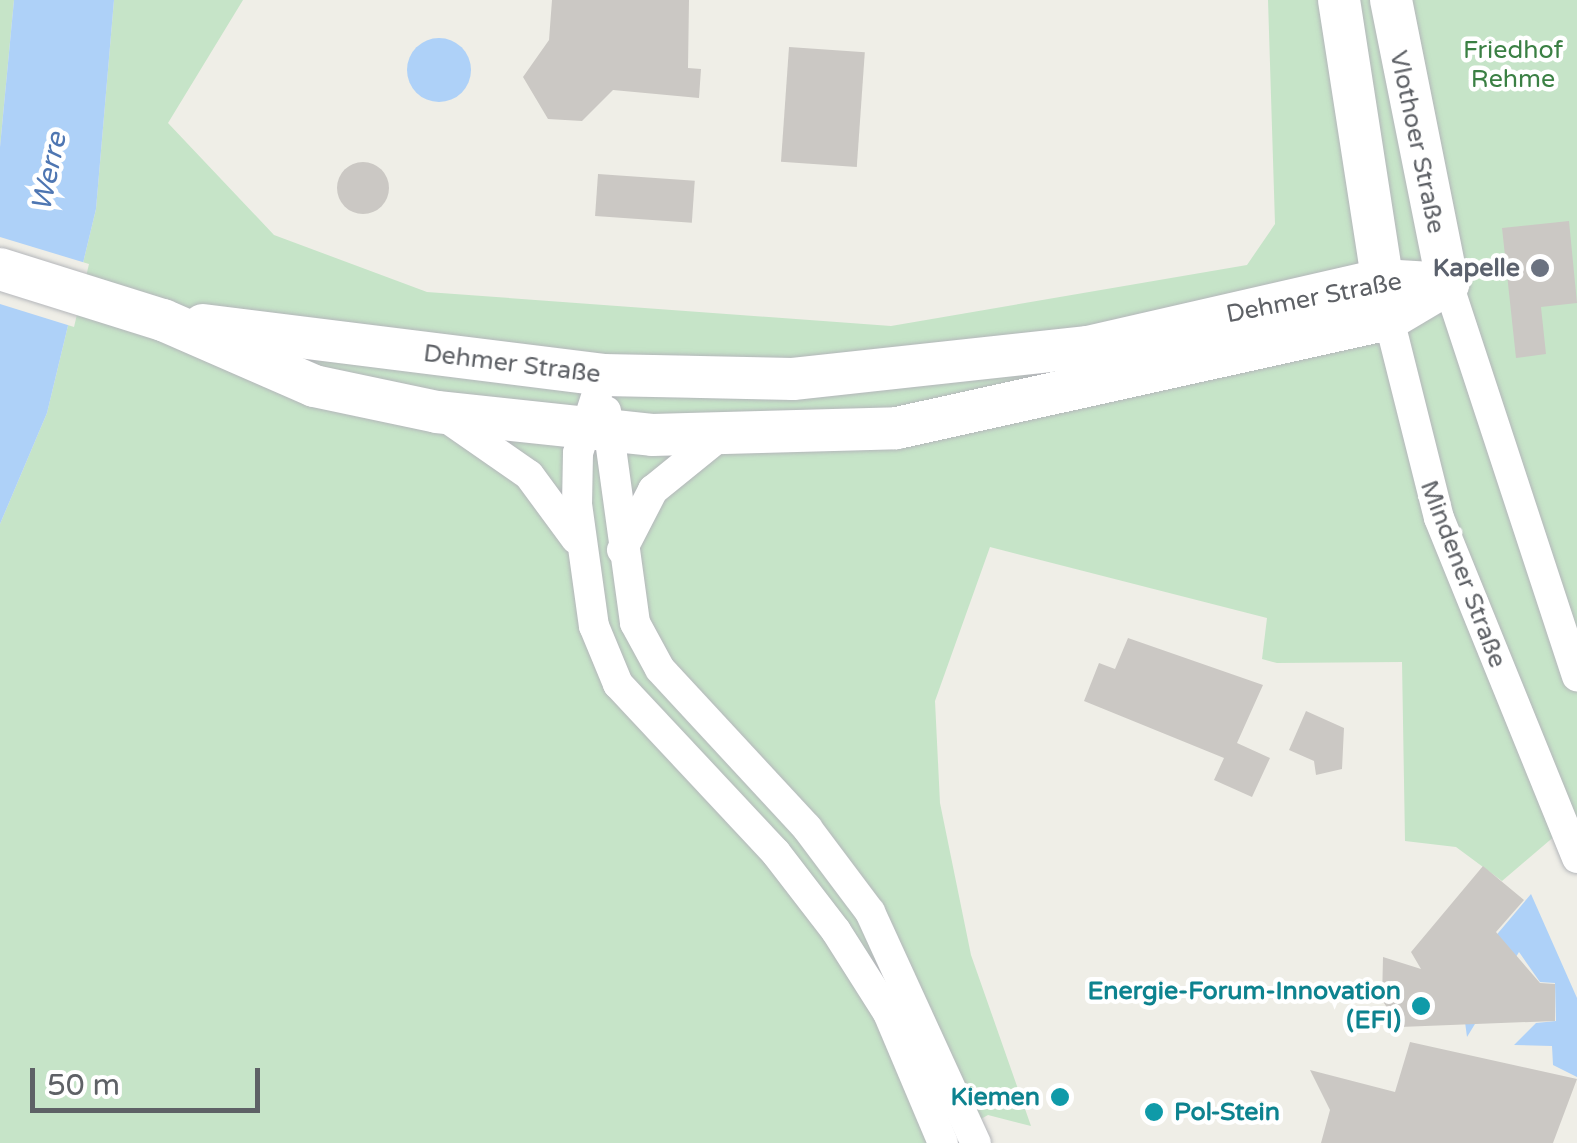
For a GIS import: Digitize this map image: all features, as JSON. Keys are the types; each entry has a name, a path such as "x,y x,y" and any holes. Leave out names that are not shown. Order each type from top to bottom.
{"main road":[{"path":"1339,0 1385,299"},
{"name":"Vlothoer Straße","path":"1391,0 1448,284"},
{"name":"Dehmer Straße","path":"0,269 163,320 275,374 437,412 596,431 720,436 897,428 1448,284"},
{"name":"Dehmer Straße","path":"163,320 602,375 793,379 995,362 1385,299"}],"street":[{"path":"1448,284 1577,676"},
{"name":"Mindener Straße","path":"1385,299 1439,518 1577,858"},
{"path":"602,375 580,546 594,626 618,684 776,852 836,931 888,1013 943,1143"},
{"path":"437,412 529,475 580,546"},
{"path":"596,431 636,623 660,670 806,828 870,912 976,1143"},
{"path":"621,553 653,490 720,436"}],"green space":[{"path":"0,0 14,0 0,147"},
{"name":"Friedhof Rehme","path":"114,0 243,0 168,123 274,235 427,292 891,326 1247,265 1275,224 1268,0 1577,0 1577,817 1502,881 1456,847 1405,841 1402,662 1277,663 1262,659 1267,618 990,547 935,701 940,803 971,955 1031,1126 988,1115 938,1143 0,1143 0,524 47,413 96,209"}],"water":[{"name":"Werre","path":"14,0 114,0 96,209 47,413 0,524 0,147"},
{"path":"439,38 461,48 471,70 461,92 439,102 417,92 407,70 417,48"},
{"path":"1531,894 1577,998 1577,1077 1553,1065 1552,1046 1514,1045 1536,1023 1556,1021 1555,983 1540,982 1519,952 1467,1037 1455,947 1477,958"}],"pier":[{"path":"0,237 89,264 74,327 0,304"}],"building":[{"path":"552,0 689,0 688,68 701,69 699,98 613,90 582,121 548,119 523,77 549,40"},
{"path":"789,47 865,52 857,167 781,162"},
{"path":"363,162 381,170 389,188 381,206 363,214 345,206 337,188 345,170"},
{"path":"598,174 695,181 692,223 595,216"},
{"name":"Kapelle","path":"1569,221 1577,303 1541,307 1546,354 1516,358 1502,228"},
{"path":"1128,638 1263,685 1237,743 1270,758 1252,797 1214,780 1224,758 1084,701 1099,663 1115,669"},
{"path":"1306,711 1344,728 1342,769 1316,775 1314,761 1289,750"},
{"path":"1483,866 1524,900 1496,932 1540,983 1555,984 1555,1021 1400,1027 1382,1000 1383,957 1421,969 1411,952"},
{"path":"1410,1042 1577,1079 1553,1143 1321,1143 1330,1110 1310,1070 1395,1092"}],"place":[{"name":"Kapelle","path":"1540,268"},
{"name":"Energie-Forum-Innovation (EFI)","path":"1421,1006"},
{"name":"Kiemen","path":"1060,1097"},
{"name":"Pol-Stein","path":"1154,1112"}]}
